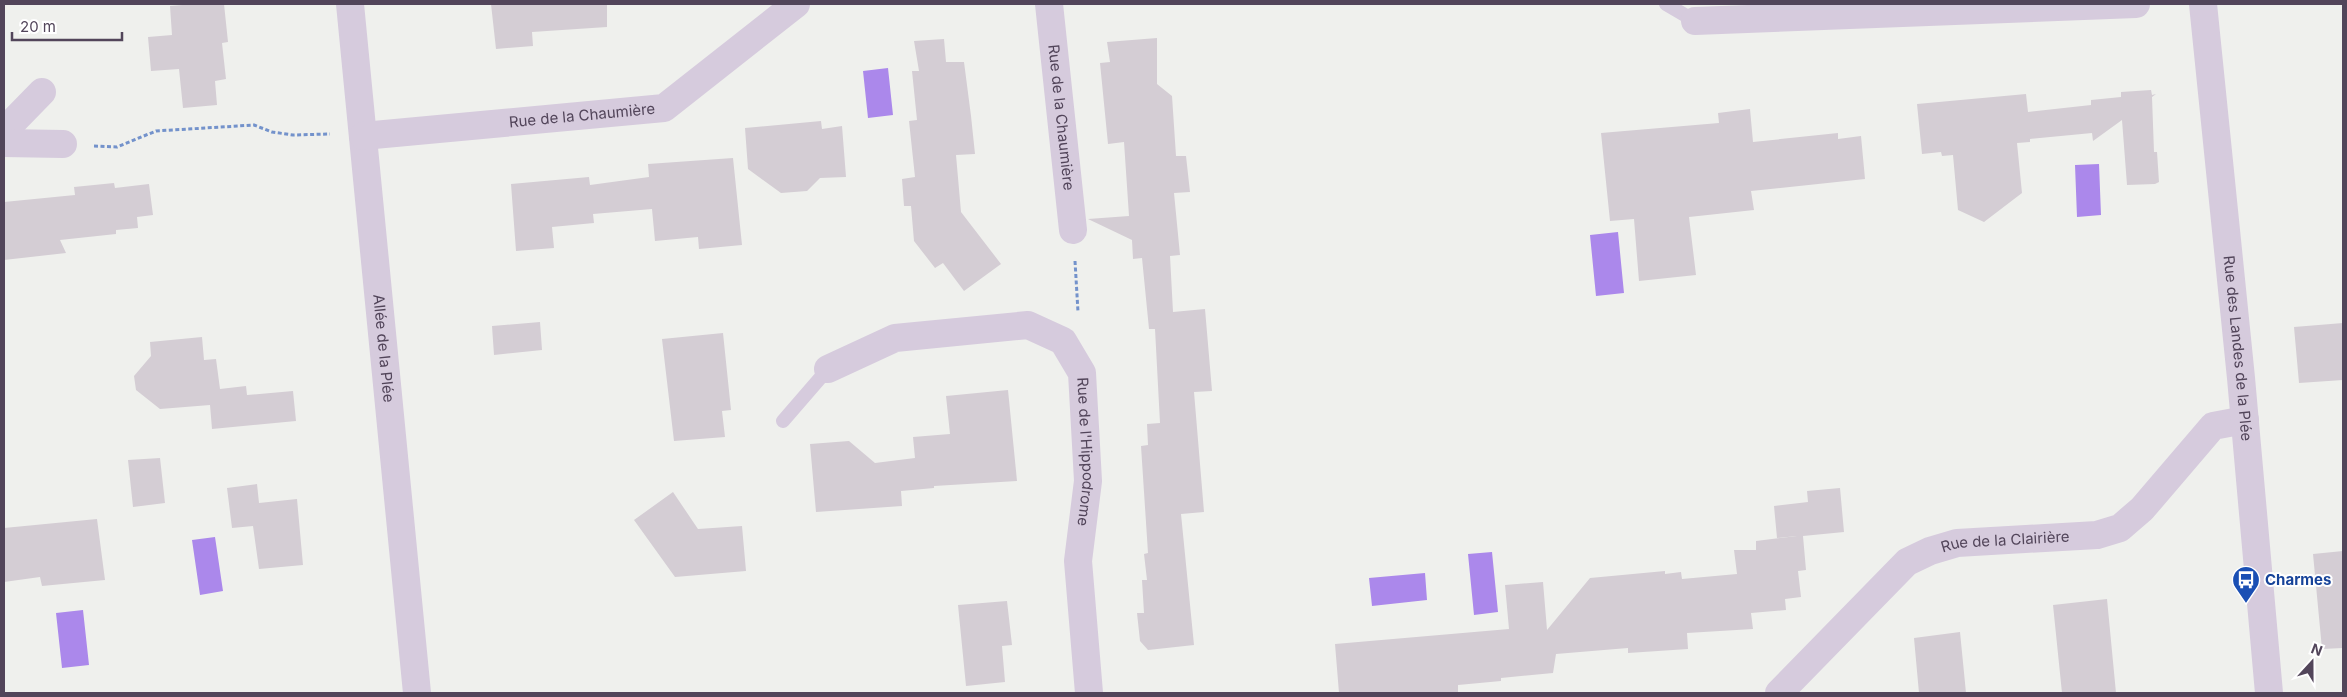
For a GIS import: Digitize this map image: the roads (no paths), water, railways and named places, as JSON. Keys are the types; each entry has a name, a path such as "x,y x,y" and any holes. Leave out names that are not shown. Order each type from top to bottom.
{"street":[{"name":"Allée de la Plée","path":"350,4 417,693"},
{"name":"Rue de la Chaumière","path":"363,136 664,108 796,4"},
{"name":"Rue de la Chaumière","path":"1049,4 1073,230"},
{"path":"1695,21 2136,4"},
{"name":"Rue des Landes de la Plée","path":"2202,4 2245,420 2269,693"},
{"path":"4,131 42,92"},
{"path":"4,143 63,144"},
{"name":"Rue de l'Hippodrome","path":"828,369 895,338 1028,325 1063,341 1082,373 1088,481 1078,561 1089,693"},
{"name":"Rue de la Clairière","path":"1779,693 1907,562 1930,551 1957,543 2097,535 2120,528 2142,509 2213,426 2245,420"}],"lane":[{"path":"1666,4 1695,21"},
{"path":"783,422 828,369"}],"place":[{"name":"Charmes","path":"2246,604"}]}
